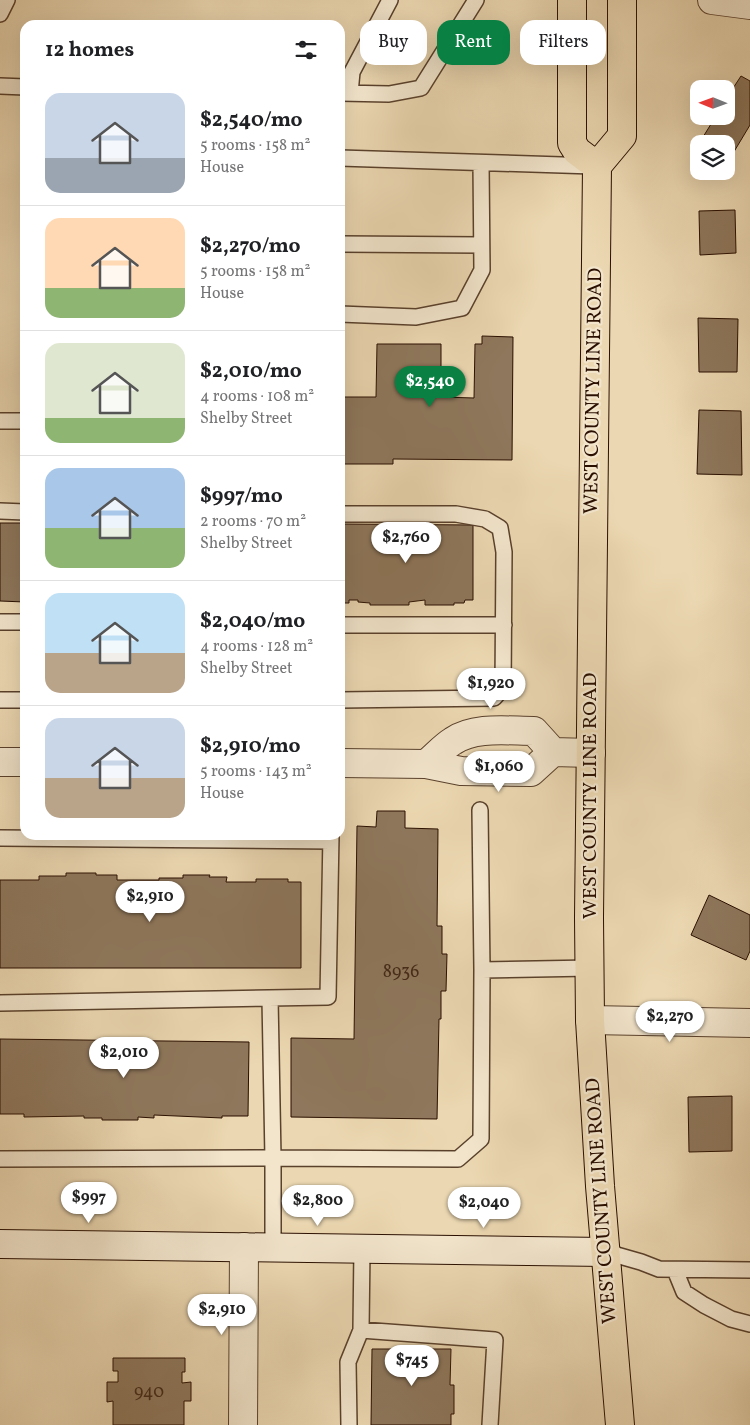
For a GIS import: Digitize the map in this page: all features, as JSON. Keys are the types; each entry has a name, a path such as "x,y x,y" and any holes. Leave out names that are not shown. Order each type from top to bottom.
{"main road":[{"path":"577,0 572,143 577,151 597,166 622,136 622,0"},
{"name":"WEST COUNTY LINE ROAD","path":"597,166 589,908 590,1020 600,1186 620,1425"}],"street":[{"path":"712,0 750,5"},
{"path":"426,764 453,741 468,734 484,732 534,731 553,752"},
{"path":"345,763 426,764 461,771 531,772 553,752 591,753"},
{"path":"0,762 20,762"},
{"path":"590,1020 750,1023"},
{"path":"0,1244 606,1252"},
{"path":"243,1425 244,1247"}],"lane":[{"path":"0,14 7,0"},
{"path":"390,0 352,72 345,93 389,94 422,88 476,0"},
{"path":"0,86 20,86"},
{"path":"345,158 597,166"},
{"path":"345,314 416,317 462,308 482,270 480,163"},
{"path":"345,244 481,245"},
{"path":"0,421 20,421"},
{"path":"0,511 20,512"},
{"path":"345,514 456,514 485,519 500,528 504,552 503,688 494,698 345,700"},
{"path":"0,622 20,622"},
{"path":"345,625 504,625"},
{"path":"0,700 20,700"},
{"path":"0,1159 458,1159 480,1139 482,970 480,810"},
{"path":"0,838 20,838"},
{"path":"0,1003 328,997 331,840"},
{"path":"482,970 591,968"},
{"path":"270,998 273,1248"},
{"path":"349,1425 348,1362 361,1330 362,1249"},
{"path":"606,1252 658,1269 750,1270"},
{"path":"675,1270 684,1292 704,1306 731,1319 750,1324"},
{"path":"361,1330 494,1340 490,1425"}],"building":[{"path":"741,76 750,81 750,125 735,150 735,135 704,135 710,125 735,125 735,85"},
{"path":"735,210 736,253 700,255 699,211"},
{"path":"698,318 738,319 737,372 699,372"},
{"path":"482,336 513,337 512,460 393,459 393,464 345,464 345,397 376,397 377,344 441,344 441,397 474,398 475,344 482,344"},
{"path":"699,410 741,411 742,475 697,474"},
{"path":"0,523 20,523 20,602 0,601"},
{"path":"345,524 473,525 473,600 465,600 464,603 454,603 454,605 425,605 425,600 409,602 409,605 370,605 370,603 358,602 358,600 349,600 349,603 345,603"},
{"path":"377,811 405,811 405,828 438,829 437,926 442,926 442,954 447,954 446,991 441,991 441,1019 439,1019 437,1119 291,1117 291,1038 354,1039 357,826 376,827"},
{"path":"66,873 117,875 117,880 159,880 159,878 183,878 183,875 210,875 209,877 227,877 226,882 256,882 256,879 288,879 288,882 301,882 301,968 0,968 0,880 39,880 39,876 66,876"},
{"path":"709,895 750,915 750,951 746,960 691,935"},
{"path":"0,1039 249,1042 248,1116 222,1116 222,1118 154,1115 154,1118 138,1117 138,1120 102,1120 102,1118 84,1118 84,1116 24,1117 24,1114 0,1114"},
{"path":"732,1096 732,1151 689,1152 688,1097"},
{"path":"372,1349 451,1349 450,1385 454,1385 454,1414 451,1414 451,1425 371,1425"},
{"path":"113,1358 185,1358 185,1372 182,1372 182,1383 191,1382 191,1401 184,1401 184,1425 113,1425 113,1401 107,1402 107,1382 118,1382 118,1371 113,1371"}]}
